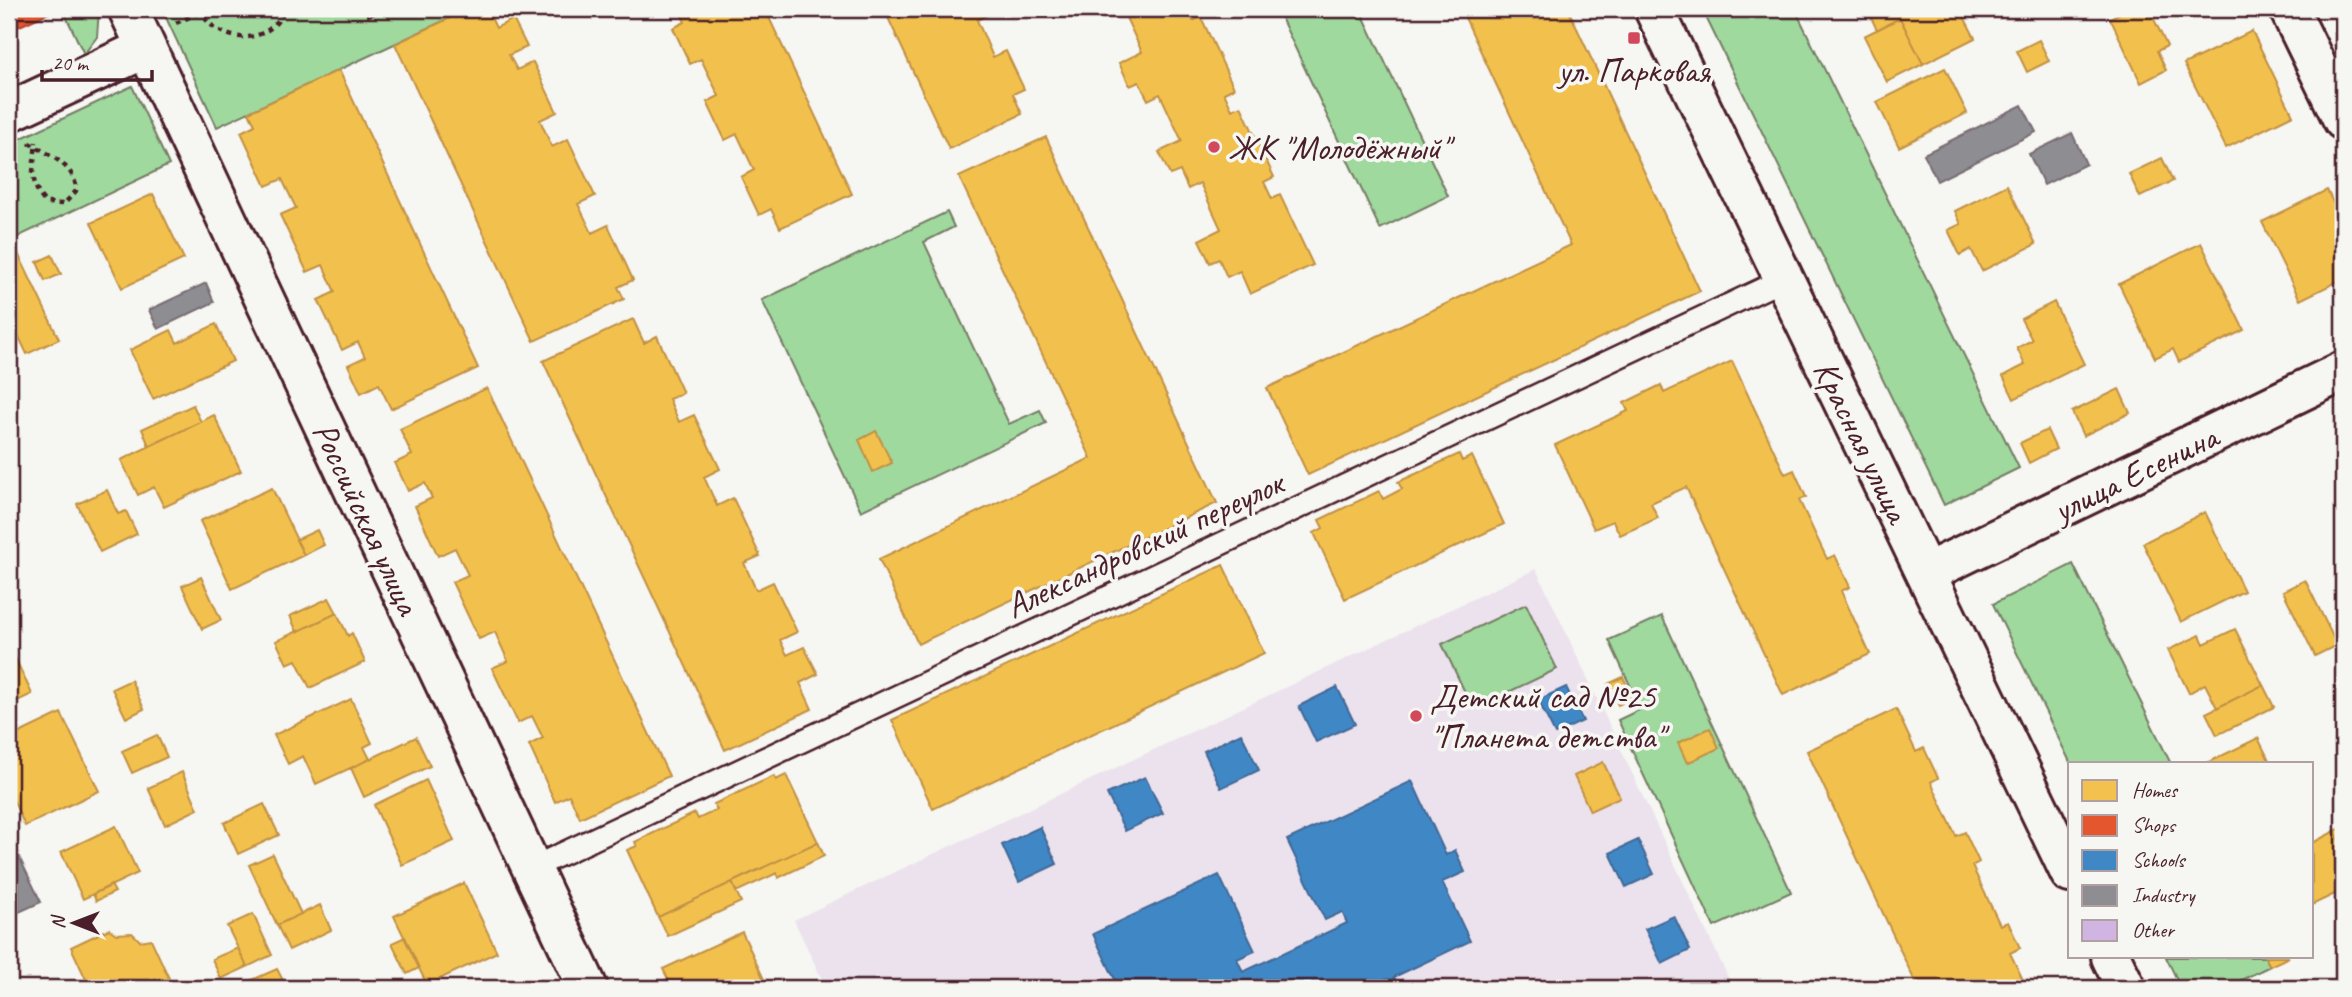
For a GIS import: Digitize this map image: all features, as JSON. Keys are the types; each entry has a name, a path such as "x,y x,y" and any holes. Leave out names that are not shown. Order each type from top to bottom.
{"street":[{"name":"Российская улица","path":"128,9 588,988"},
{"name":"Красная улица","path":"1654,9 2068,869"},
{"path":"2289,9 2343,120"},
{"path":"16,126 146,48"},
{"name":"улица Есенина","path":"1926,573 2343,371"},
{"path":"2111,958 2126,988"}],"lane":[{"name":"Александровский переулок","path":"532,869 1784,279"}],"path":[{"path":"176,24 200,10 207,9"},
{"path":"200,10 215,29 244,38 266,31 285,9"},
{"path":"16,126 36,147 64,165 75,177 76,191 64,204 46,203 36,190 33,175 36,147"}],"shaded area":[{"name":"Детский сад №25 \"Планета детства\"","path":"1536,569 1733,988 826,988 794,920"}],"green space":[{"path":"71,9 99,9 97,37 84,54 64,12"},
{"path":"162,9 469,9 217,127"},
{"path":"1277,9 1360,9 1448,196 1380,229"},
{"path":"1702,9 1795,9 2019,468 1944,505"},
{"path":"132,86 169,165 9,241 9,144"},
{"path":"947,212 954,227 924,242 1009,424 1040,410 1046,423 861,511 762,300"},
{"path":"2073,564 2170,762 2070,762 1993,604"},
{"path":"1526,604 1557,669 1473,709 1442,644"},
{"path":"1662,616 1791,892 1714,927 1618,720 1641,709 1609,640"},
{"path":"2166,958 2266,958 2270,966 2225,988 2181,988"}],"building: Homes":[{"path":"469,9 487,9 496,28 513,19 527,47 509,55 517,70 533,62 557,112 540,120 552,147 568,139 595,196 578,204 592,233 608,225 633,280 618,287 624,299 534,341 395,44"},
{"path":"679,9 765,9 852,194 780,228 771,209 759,215 741,177 754,170 737,134 725,140 707,102 719,96 701,59 690,64 673,28 685,22"},
{"path":"884,9 986,9 989,14 977,20 993,57 1006,51 1024,89 1013,94 1022,114 949,149"},
{"name":"ЖК \"Молодёжный\"","path":"1122,9 1187,9 1193,21 1201,17 1234,88 1224,93 1232,110 1241,106 1274,177 1264,182 1272,199 1280,195 1313,265 1250,294 1240,271 1227,277 1219,259 1210,263 1199,240 1221,229 1200,183 1188,189 1180,171 1170,175 1159,152 1182,141 1160,94 1148,100 1139,82 1130,86 1119,63 1142,52"},
{"path":"1461,9 1568,9 1700,291 1308,475 1267,388 1571,245"},
{"path":"1867,9 1960,9 1975,38 1923,64 1900,18 1877,30"},
{"path":"2128,9 2149,9 2167,46 2157,51 2166,70 2141,83 2110,18"},
{"path":"1900,18 1923,64 1887,82 1864,36"},
{"path":"2252,31 2293,115 2226,148 2184,64"},
{"path":"2039,40 2049,61 2027,72 2017,51"},
{"path":"1945,68 1967,113 1899,147 1877,102"},
{"path":"339,70 478,368 391,409 379,384 361,393 348,365 365,357 358,342 342,350 318,300 335,292 323,265 307,272 280,215 296,208 282,179 266,186 241,132 255,125 249,112"},
{"path":"1046,137 1217,503 918,644 879,559 1091,458 959,177"},
{"path":"2162,158 2173,181 2140,197 2129,174"},
{"path":"2007,185 2036,244 1982,271 1971,249 1960,255 1948,230 1961,224 1955,211"},
{"path":"2327,190 2343,223 2343,279 2300,300 2262,222"},
{"path":"153,194 184,259 122,288 91,223"},
{"path":"2201,243 2244,330 2179,362 2173,349 2155,358 2119,284"},
{"path":"14,245 59,339 27,354 9,316 9,248"},
{"path":"52,255 61,274 45,281 37,262"},
{"path":"2054,302 2084,364 2014,399 2003,376 2025,365 2017,348 2032,340 2021,319"},
{"path":"633,319 644,343 657,336 683,393 669,399 679,422 694,415 720,469 704,477 717,506 733,498 760,556 744,563 756,590 773,582 797,632 780,640 787,655 804,647 818,674 800,683 812,709 725,750 543,361"},
{"path":"216,324 233,361 153,399 130,350 171,330 177,343"},
{"path":"1732,361 1785,474 1794,470 1806,497 1799,500 1827,559 1835,555 1850,587 1841,591 1870,654 1783,695 1686,487 1651,503 1658,518 1620,535 1613,521 1594,529 1555,445 1628,411 1624,403 1661,385 1664,393"},
{"path":"487,388 669,776 580,818 569,795 555,802 529,745 543,738 532,716 518,723 492,668 508,661 495,632 479,639 452,582 468,575 455,548 438,556 415,506 432,498 425,483 408,491 395,463 412,455 400,429"},
{"path":"2119,389 2130,413 2083,436 2072,412"},
{"path":"193,405 201,422 149,446 142,429"},
{"path":"214,415 241,471 164,507 154,487 138,495 121,460"},
{"path":"2047,430 2056,449 2029,463 2020,443"},
{"path":"876,431 892,463 873,472 859,440"},
{"path":"1459,454 1462,461 1472,456 1504,524 1345,599 1314,533 1323,528 1319,520 1379,491 1383,499 1402,489 1398,482"},
{"path":"272,488 304,555 232,589 200,521"},
{"path":"107,490 118,514 126,511 137,534 100,552 77,504"},
{"path":"2205,512 2244,591 2181,622 2143,543"},
{"path":"317,530 324,545 304,555 296,540"},
{"path":"2343,563 2343,585 2335,567"},
{"path":"1223,565 1264,653 933,809 892,720"},
{"path":"201,577 221,620 202,629 182,586"},
{"path":"2305,580 2337,645 2315,656 2283,591"},
{"path":"329,598 337,613 297,632 290,616"},
{"path":"337,613 348,636 352,633 365,662 310,688 296,660 287,664 276,641"},
{"path":"2235,629 2263,685 2217,708 2205,684 2189,693 2168,650 2200,635 2204,644"},
{"path":"9,645 32,694 9,705"},
{"path":"1623,677 1633,698 1618,705 1608,684"},
{"path":"131,680 144,709 126,718 112,689"},
{"path":"2263,685 2274,707 2217,735 2206,713"},
{"path":"351,699 372,743 364,747 370,759 316,784 303,756 288,764 274,735"},
{"path":"1896,709 1916,752 1924,748 1938,778 1931,782 1956,836 1965,832 1979,862 1972,866 2000,925 2008,922 2020,948 2010,953 2027,988 1918,988 1807,751"},
{"path":"61,713 99,791 25,826 9,791 9,738"},
{"path":"1710,728 1719,748 1687,763 1678,743"},
{"path":"157,735 167,757 132,773 122,751"},
{"path":"416,737 430,766 364,797 351,768"},
{"path":"2258,738 2270,762 2209,762"},
{"path":"1603,762 1620,797 1590,811 1574,776"},
{"path":"182,772 198,809 165,825 148,788"},
{"path":"786,775 818,842 658,917 627,850 637,846 635,842 695,813 698,819 717,810 714,804 774,776 776,780"},
{"path":"426,780 454,841 402,865 374,805"},
{"path":"264,804 279,835 238,854 224,823"},
{"path":"116,826 138,873 83,899 61,852"},
{"path":"2343,827 2343,849 2335,831"},
{"path":"2335,831 2343,849 2343,890 2314,904 2314,842"},
{"path":"818,842 824,856 778,878 777,873 736,892 732,882"},
{"path":"273,854 301,914 277,925 249,865"},
{"path":"732,882 741,902 668,936 658,917"},
{"path":"464,883 497,952 427,985 394,916"},
{"path":"111,885 115,892 96,901 93,894"},
{"path":"320,905 331,930 289,950 277,925"},
{"path":"253,914 272,955 247,967 227,926"},
{"path":"109,929 116,934 132,933 140,941 151,939 173,987 90,988 71,947"},
{"path":"742,932 768,988 662,988 659,983 668,979 663,969"},
{"path":"405,937 419,968 407,974 392,943"},
{"path":"238,948 247,967 221,979 212,959"},
{"path":"2266,958 2287,958 2270,966"},
{"path":"277,969 287,988 256,988 252,980"}],"building: Shops":[{"path":"9,9 57,9 9,31"}],"building: Schools":[{"path":"1337,687 1355,724 1316,742 1299,706"},
{"path":"1566,687 1583,721 1555,734 1538,700"},
{"path":"1241,733 1259,770 1221,788 1204,751"},
{"path":"1145,777 1163,813 1125,831 1107,794"},
{"path":"1412,781 1446,855 1455,850 1465,872 1442,882 1470,941 1394,977 1399,988 1119,988 1093,934 1219,875 1255,951 1237,959 1243,972 1347,923 1342,912 1325,920 1287,840"},
{"path":"1040,827 1057,864 1019,882 1002,845"},
{"path":"1638,840 1654,874 1626,887 1610,853"},
{"path":"1674,916 1690,950 1662,964 1645,929"}],"building: Industry":[{"path":"2022,105 2036,132 1937,181 1924,154"},
{"path":"2072,133 2086,164 2044,185 2029,154"},
{"path":"206,283 214,302 158,329 149,310"},
{"path":"19,857 41,902 17,913 9,894 9,862"}],"building: Other":[{"path":"365,9 385,9 368,17"}],"place":[{"name":"ул. Парковая","path":"1634,38"},
{"name":"ЖК \"Молодёжный\"","path":"1214,147"},
{"name":"Детский сад №25 \"Планета детства\"","path":"1416,716"}]}
